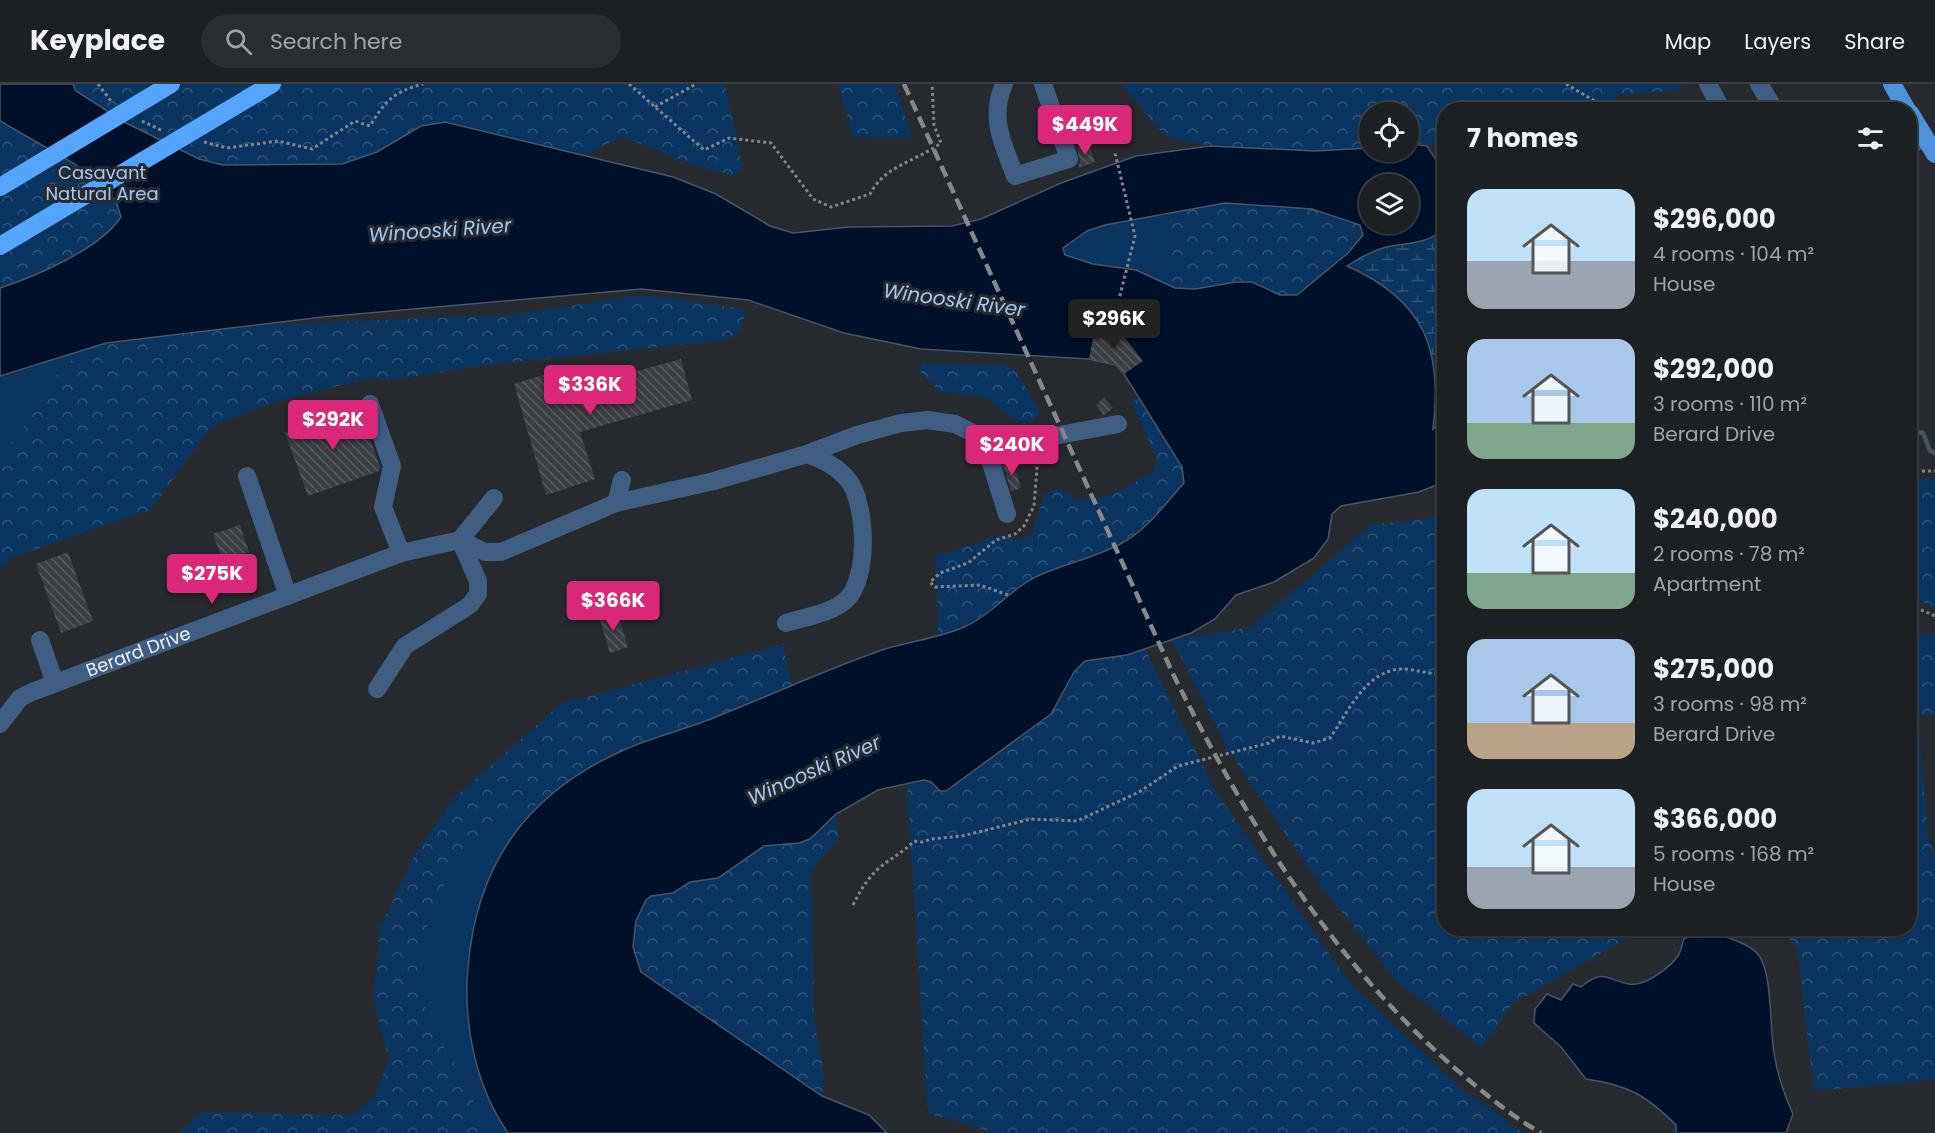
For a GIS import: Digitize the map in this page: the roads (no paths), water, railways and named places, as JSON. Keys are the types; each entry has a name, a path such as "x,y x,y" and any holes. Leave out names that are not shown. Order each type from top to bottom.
{"highway":[{"path":"0,187 171,84"},
{"path":"0,246 272,84"}],"main road":[{"path":"1892,84 1901,102"},
{"path":"1917,132 1935,154"}],"street":[{"path":"1004,84 996,101 997,124 1015,176 1069,159 1043,84"},
{"path":"1708,84 1718,102"},
{"path":"1759,84 1770,102"},
{"path":"370,404 392,466 383,507 401,553"},
{"path":"460,540 485,552 501,552 616,503 714,481 901,423 928,420 955,424 983,438 999,441 1038,439 1118,424"},
{"path":"983,438 1006,514"},
{"path":"786,623 831,610 845,600 854,590 863,554 860,508 850,483 837,468 807,454"},
{"path":"247,476 288,596"},
{"path":"616,503 622,480"},
{"path":"460,540 494,498"},
{"path":"377,689 405,646 470,604 478,594 478,581 460,540"},
{"name":"Berard Drive","path":"0,724 20,698 55,683 401,553 460,540"},
{"path":"40,640 55,683"}],"water":[{"name":"Winooski River","path":"0,84 73,84 76,91 126,123 199,159 223,165 342,164 377,152 421,126 445,122 673,177 716,194 770,226 793,233 849,227 952,226 981,219 1061,183 1136,156 1210,146 1315,151 1359,149 1359,162 1419,162 1419,145 1427,146 1437,161 1437,234 1409,244 1386,247 1347,266 1373,279 1394,295 1411,311 1423,330 1435,375 1433,429 1437,425 1437,485 1419,492 1341,506 1332,514 1328,539 1314,558 1274,582 1236,595 1215,619 1191,633 1127,655 1085,661 1074,672 1051,714 946,791 940,791 931,782 924,780 878,790 836,814 810,839 799,843 764,846 718,878 690,882 673,893 651,896 646,900 636,921 633,947 641,972 822,1096 869,1115 887,1133 508,1133 487,1095 474,1053 467,1010 468,967 473,929 496,863 514,835 535,809 561,786 591,766 626,749 707,721 864,656 945,634 974,622 1030,580 1102,552 1140,531 1184,483 1182,467 1124,374 1116,365 1089,359 921,349 844,333 748,300 641,289 323,317 106,343 0,376 0,288 49,269 98,240 121,217 116,201 75,164 0,121","holes":["1359,174 1419,174 1419,234 1363,234 1348,253 1297,295 1280,295 1252,282 1236,282 1195,289 1175,288 1136,270 1093,264 1065,255 1063,248 1087,231 1105,225 1225,203 1312,209 1359,225"]},
{"path":"1691,936 1720,936 1750,947 1760,957 1769,989 1775,1061 1793,1114 1786,1133 1676,1133 1676,1125 1636,1093 1614,1084 1586,1079 1561,1047 1534,1023 1535,1009 1547,994 1561,1000 1573,984 1581,987 1588,981 1600,977 1629,984 1642,983 1656,976 1674,961 1684,939"}],"waterway":[{"path":"1917,432 1923,433 1930,451 1935,453"}],"railway":[{"path":"904,84 1174,676 1231,784 1296,887 1370,983 1412,1028 1457,1070 1487,1095 1541,1133"}],"park label":[{"name":"Casavant Natural Area","path":"102,184"}]}
